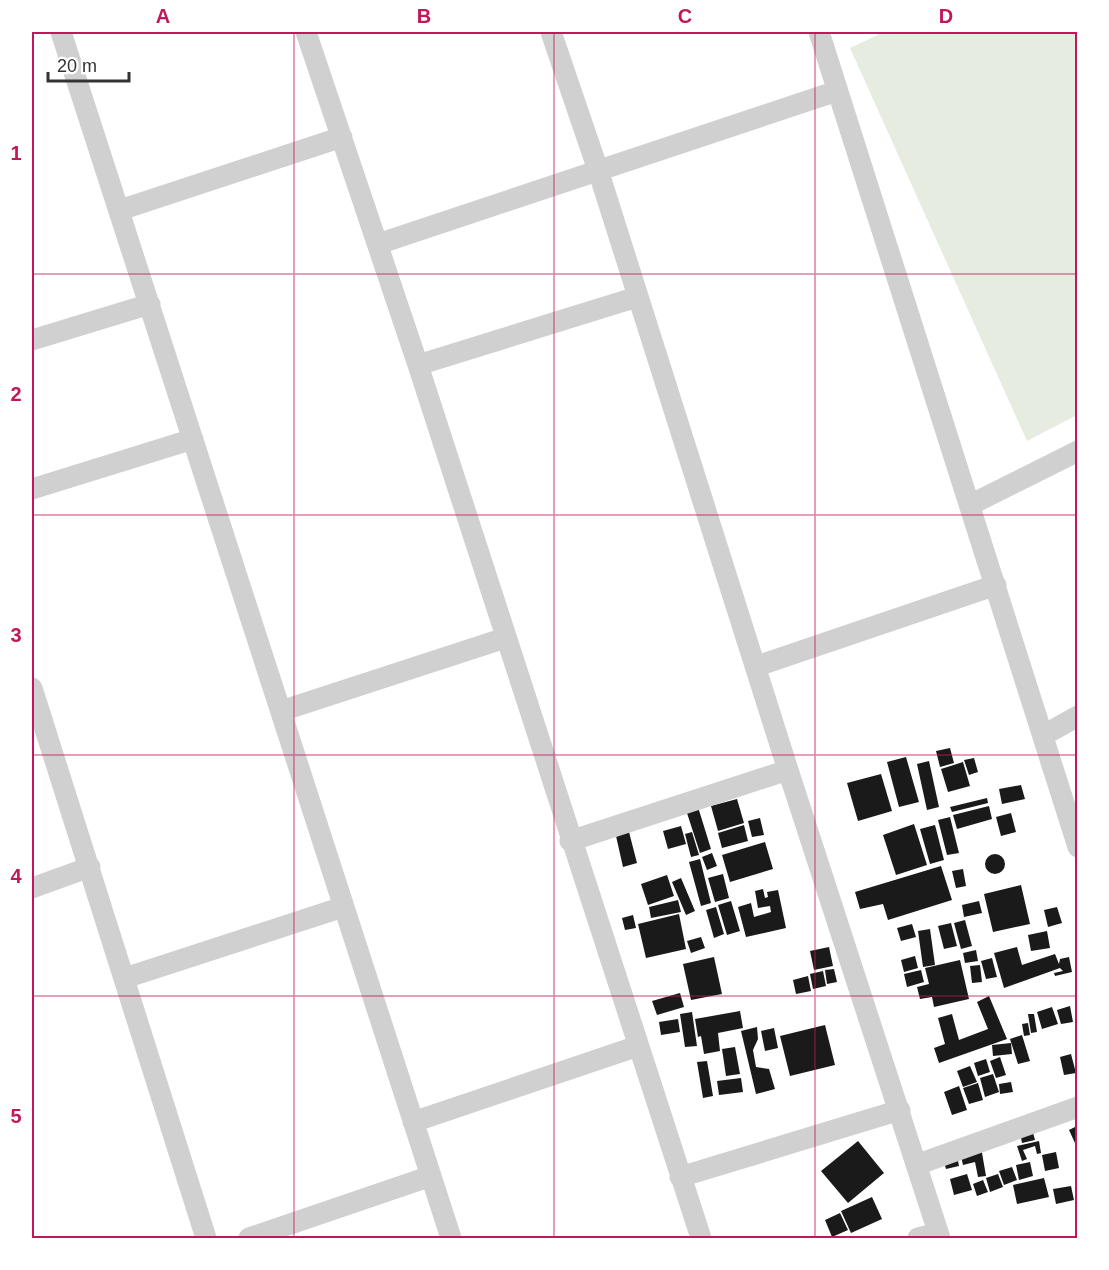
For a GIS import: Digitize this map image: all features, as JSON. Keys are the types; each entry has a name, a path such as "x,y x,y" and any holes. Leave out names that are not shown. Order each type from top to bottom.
{"street":[{"path":"61,32 451,1239"},
{"path":"306,32 418,365 570,841 701,1239"},
{"path":"551,32 598,170 757,666 788,771 900,1110 916,1165 932,1237"},
{"path":"822,33 837,91 1044,735 1077,847"},
{"path":"378,244 837,91"},
{"path":"120,210 342,137"},
{"path":"418,365 637,297"},
{"path":"32,340 150,304"},
{"path":"32,489 193,439"},
{"path":"970,505 1077,451"},
{"path":"757,666 996,585"},
{"path":"281,711 505,638"},
{"path":"32,688 206,1239"},
{"path":"1044,735 1077,716"},
{"path":"570,841 788,771"},
{"path":"32,888 90,867"},
{"path":"125,978 344,907"},
{"path":"413,1122 638,1046"},
{"path":"916,1165 1077,1107"},
{"path":"680,1177 900,1110"},
{"path":"249,1239 431,1176"}],"shaded area":[{"path":"884,32 1077,32 1077,415 1027,441 850,48"}],"building":[{"path":"950,748 954,763 940,767 936,751"},
{"path":"906,757 919,802 899,807 887,762"},
{"path":"974,758 978,772 969,775 964,760"},
{"path":"929,761 939,807 927,810 917,764"},
{"path":"963,762 970,786 948,792 941,769"},
{"path":"881,774 892,811 858,821 847,783"},
{"path":"1021,785 1025,799 1002,804 999,789"},
{"path":"987,798 988,803 952,812 950,807"},
{"path":"737,799 744,823 718,831 711,806"},
{"path":"989,806 992,819 957,829 953,815"},
{"path":"698,807 711,849 700,853 686,810"},
{"path":"1011,813 1016,832 1001,836 996,817"},
{"path":"950,817 959,853 947,855 938,820"},
{"path":"760,818 764,835 752,837 748,821"},
{"path":"914,824 927,865 896,875 883,835"},
{"path":"744,825 748,841 722,848 718,833"},
{"path":"935,825 944,860 930,864 920,829"},
{"path":"681,826 686,844 668,849 663,831"},
{"path":"629,832 637,863 623,867 616,836"},
{"path":"692,832 699,855 691,857 685,834"},
{"path":"765,842 773,869 730,882 722,855"},
{"path":"712,853 717,866 707,870 702,857"},
{"path":"995,854 1002,857 1005,864 1002,871 995,874 988,871 985,864 988,857"},
{"path":"700,859 711,903 701,906 689,862"},
{"path":"941,866 952,900 888,920 883,904 860,909 855,892"},
{"path":"963,869 966,886 956,888 952,871"},
{"path":"723,874 729,898 715,902 708,878"},
{"path":"667,875 674,896 648,905 641,884"},
{"path":"681,878 695,911 686,915 672,882"},
{"path":"1021,885 1030,924 993,932 984,894"},
{"path":"763,889 765,898 768,897 767,892 778,890 786,928 746,937 738,907 751,903 754,917 771,912 770,906 758,908 755,891"},
{"path":"678,900 681,912 651,918 649,907"},
{"path":"731,901 740,931 727,935 718,905"},
{"path":"979,901 982,913 964,917 962,905"},
{"path":"716,907 724,934 714,938 706,910"},
{"path":"1057,907 1062,923 1048,927 1044,910"},
{"path":"679,914 686,949 646,958 638,924"},
{"path":"633,915 636,928 625,930 622,918"},
{"path":"965,920 972,946 961,949 954,923"},
{"path":"951,923 957,946 944,949 938,926"},
{"path":"912,924 916,937 901,941 897,928"},
{"path":"930,929 935,965 923,967 918,931"},
{"path":"1047,931 1050,948 1031,951 1028,935"},
{"path":"701,937 705,948 691,953 687,941"},
{"path":"829,947 833,966 814,970 810,951"},
{"path":"1017,947 1022,965 1055,954 1059,964 1060,959 1069,957 1072,972 1055,976 1054,973 1063,971 1060,968 1004,988 994,953"},
{"path":"976,950 978,961 965,963 963,953"},
{"path":"915,956 918,968 904,972 901,960"},
{"path":"714,957 722,994 691,1000 683,964"},
{"path":"992,958 997,977 986,979 981,961"},
{"path":"960,960 969,999 934,1007 932,997 920,999 917,987 929,984 925,968"},
{"path":"980,965 982,982 972,983 970,966"},
{"path":"834,969 837,982 827,984 825,970"},
{"path":"921,970 924,982 907,987 904,974"},
{"path":"823,971 826,986 813,989 810,974"},
{"path":"808,976 811,991 796,994 793,980"},
{"path":"680,993 684,1007 657,1015 652,1001"},
{"path":"989,996 1007,1039 939,1063 934,1048 945,1044 938,1018 952,1014 959,1040 988,1029 977,1002"},
{"path":"1070,1006 1073,1022 1061,1024 1057,1010"},
{"path":"1052,1007 1058,1024 1042,1029 1037,1012"},
{"path":"740,1011 743,1028 718,1033 720,1051 704,1054 695,1019"},
{"path":"692,1012 697,1046 685,1047 680,1014"},
{"path":"1028,1014 1034,1014 1037,1032 1031,1033"},
{"path":"678,1019 680,1032 661,1035 659,1022"},
{"path":"1028,1023 1030,1035 1024,1036 1022,1024"},
{"path":"825,1025 835,1065 790,1076 780,1036"},
{"path":"757,1027 758,1039 753,1050 756,1067 769,1069 775,1089 756,1094 741,1031"},
{"path":"774,1028 778,1048 765,1051 761,1031"},
{"path":"1022,1035 1030,1061 1018,1064 1010,1039"},
{"path":"1011,1043 1012,1054 993,1056 992,1045"},
{"path":"735,1047 740,1074 726,1076 722,1049"},
{"path":"1071,1054 1076,1073 1064,1075 1060,1057"},
{"path":"1000,1057 1006,1075 996,1078 990,1061"},
{"path":"986,1059 990,1072 978,1076 974,1063"},
{"path":"707,1061 713,1096 703,1098 697,1062"},
{"path":"970,1066 977,1082 963,1087 957,1071"},
{"path":"993,1074 999,1092 985,1097 980,1078"},
{"path":"741,1078 743,1092 719,1095 717,1081"},
{"path":"1011,1082 1013,1092 1000,1094 999,1084"},
{"path":"978,1083 983,1100 969,1104 963,1088"},
{"path":"959,1086 967,1110 952,1115 944,1092"},
{"path":"1077,1126 1077,1142 1075,1143 1069,1130"},
{"path":"1032,1129 1035,1140 1022,1143 1020,1132"},
{"path":"858,1141 884,1173 848,1203 821,1171"},
{"path":"1039,1141 1041,1153 1037,1154 1035,1146 1023,1150 1027,1159 1022,1161 1017,1146"},
{"path":"981,1147 986,1176 978,1177 975,1162 963,1165 960,1152"},
{"path":"1056,1152 1059,1168 1045,1171 1042,1155"},
{"path":"957,1155 959,1166 946,1169 943,1159"},
{"path":"1030,1162 1033,1176 1019,1180 1016,1165"},
{"path":"1012,1167 1017,1180 1004,1185 999,1171"},
{"path":"967,1174 972,1190 954,1195 950,1179"},
{"path":"998,1174 1003,1187 990,1192 986,1178"},
{"path":"1044,1178 1049,1197 1017,1204 1013,1185"},
{"path":"983,1180 988,1192 977,1196 973,1184"},
{"path":"1071,1186 1074,1200 1056,1204 1053,1189"},
{"path":"872,1197 882,1219 851,1233 841,1211"},
{"path":"840,1213 848,1230 832,1237 825,1220"}]}
